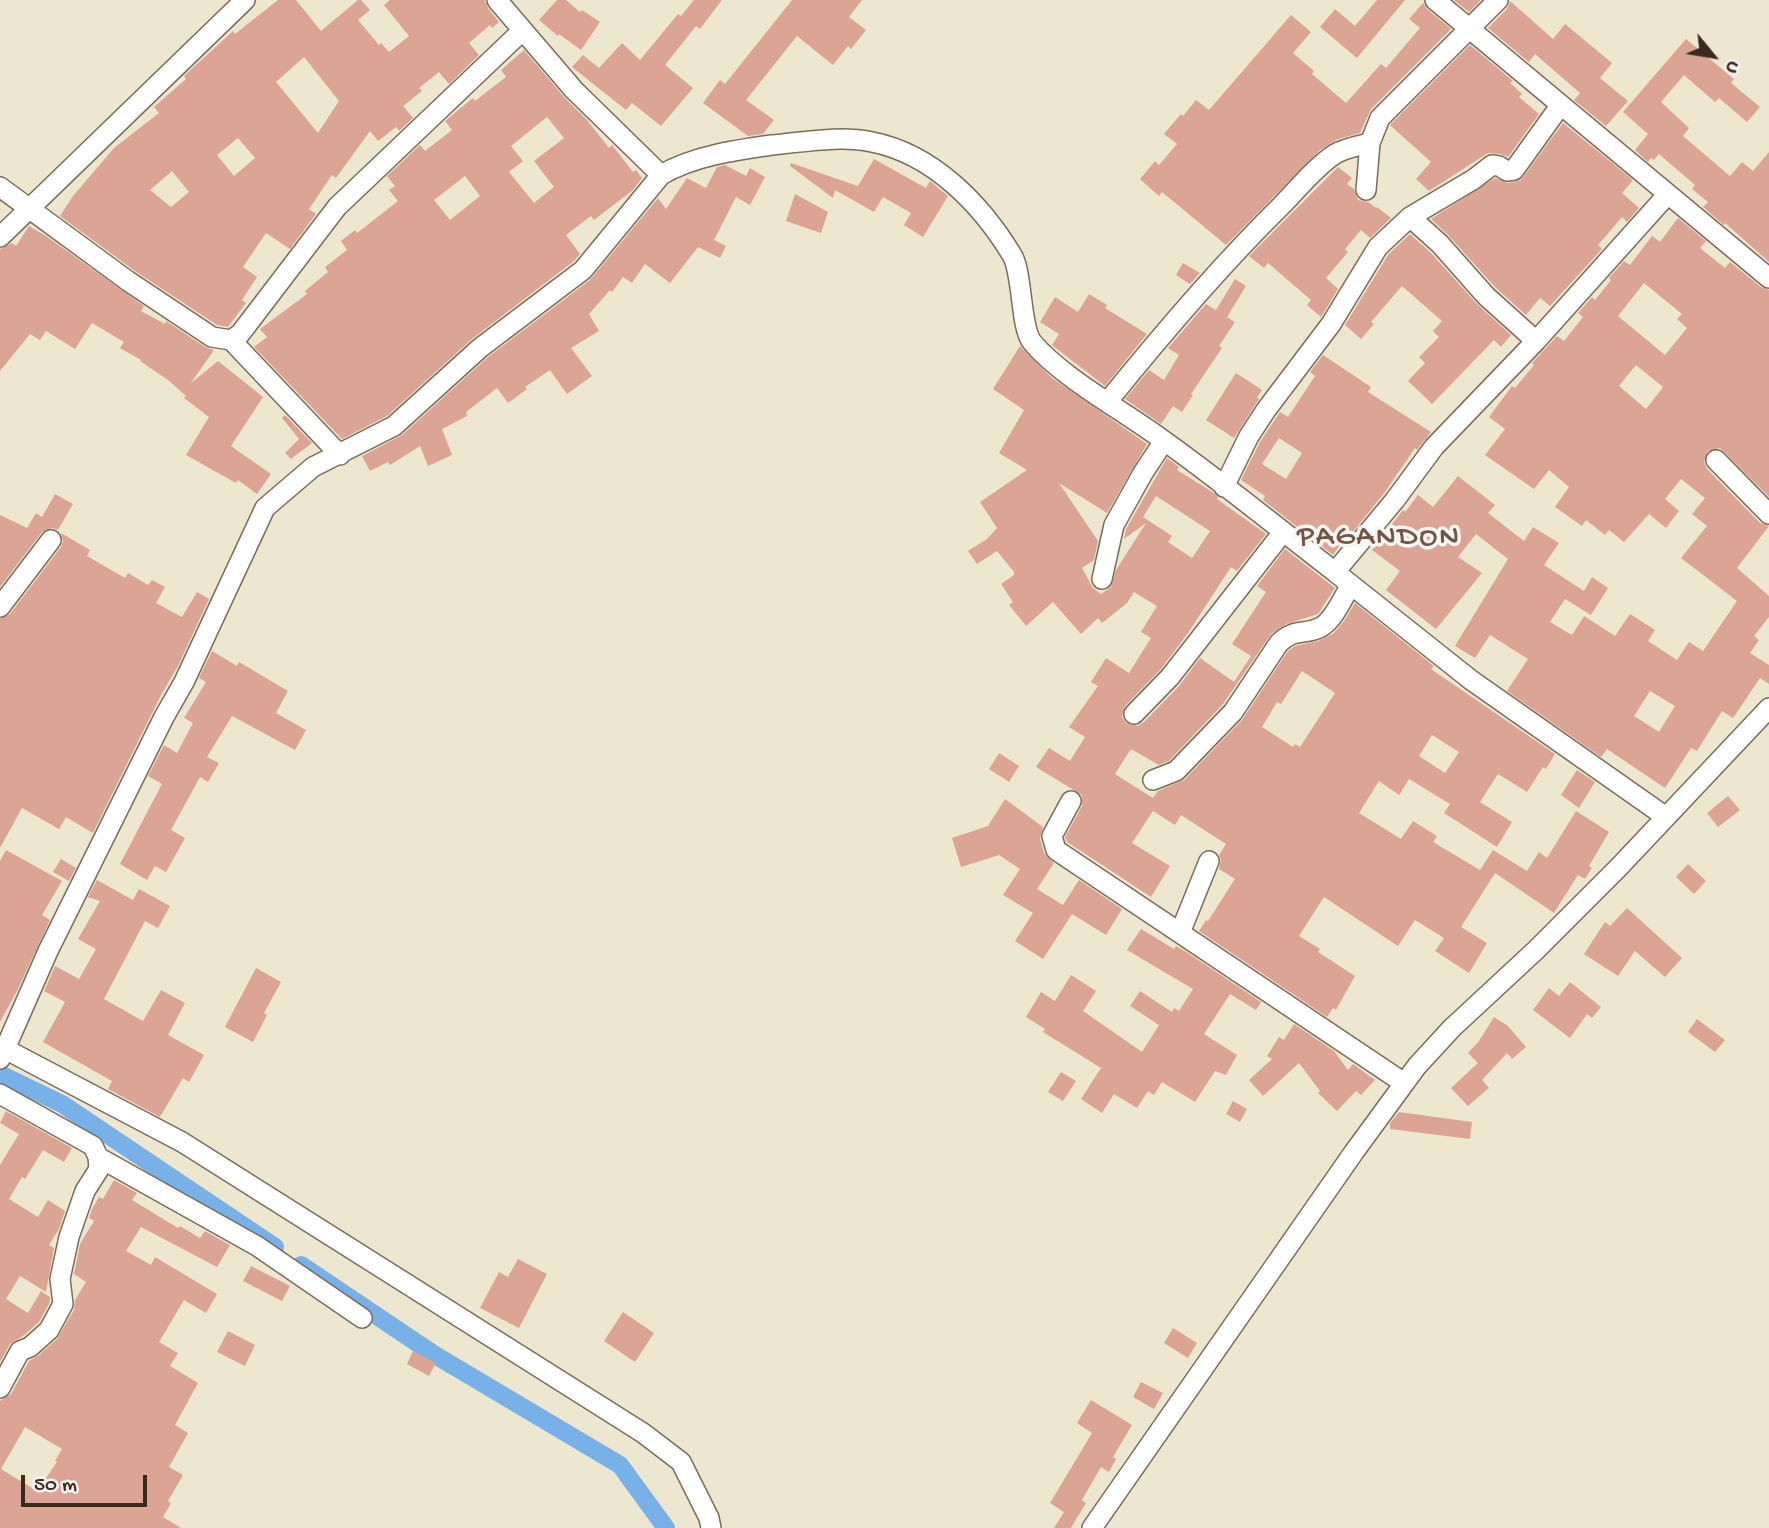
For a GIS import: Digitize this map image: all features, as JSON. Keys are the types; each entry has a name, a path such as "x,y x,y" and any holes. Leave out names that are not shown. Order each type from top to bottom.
{"street":[{"path":"0,237 245,0"},
{"path":"497,0 574,90 661,175"},
{"path":"1435,0 1769,278"},
{"path":"1366,190 1370,143 1376,126 1388,109 1499,0"},
{"path":"231,340 240,334 337,206 522,31"},
{"path":"1224,487 1249,436 1325,332 1378,247 1410,217 1474,179 1492,165 1507,171 1514,170 1560,106"},
{"path":"711,1528 709,1518 681,1462 643,1433 182,1142 1,1053 54,939 184,682 265,508 313,467 394,426 480,348 583,270 661,175 678,165 749,148 821,140 871,141 903,151 938,170 992,224 1015,259 1030,340 1060,368 1164,440 1471,680 1666,817"},
{"path":"1108,401 1232,255 1332,156 1343,150 1370,143"},
{"path":"0,187 128,281 212,337 231,340 340,455"},
{"path":"1153,780 1176,771 1233,712 1279,643 1289,634 1309,631 1326,623 1343,578 1434,447 1536,341 1668,194"},
{"path":"1410,217 1440,244 1486,296 1536,341"},
{"path":"1101,579 1114,525 1136,483 1164,440"},
{"path":"1716,460 1769,514"},
{"path":"1134,714 1170,677 1283,532"},
{"path":"0,607 51,540"},
{"path":"1092,1528 1404,1083 1442,1038 1545,941 1768,709"},
{"path":"1071,801 1052,836 1056,850 1404,1083"},
{"path":"1180,933 1209,861"},
{"path":"0,1094 93,1146 99,1169 85,1191 69,1237 61,1279 63,1304 49,1329 30,1347 20,1352 0,1388"},
{"path":"98,1157 257,1246 362,1318"}],"building":[{"path":"278,0 296,0 321,31 361,0 370,10 358,20 379,45 381,43 389,52 409,36 384,5 390,0 485,0 499,22 492,28 490,25 469,43 479,55 449,84 439,72 419,88 422,91 403,106 413,118 399,131 396,127 378,141 370,131 336,178 332,175 309,209 316,214 290,249 266,233 243,267 257,277 242,300 246,303 228,327 217,325 135,271 60,216 73,196 114,148 159,113 154,107 233,31 235,34","holes":["304,57 339,101 318,133 276,82","238,138 255,158 234,176 217,155","172,171 189,192 171,207 150,190"]},
{"path":"557,0 566,0 580,12 582,10 600,22 581,50 539,20"},
{"path":"694,0 722,0 700,29 696,26 665,65 693,88 661,126 632,103 626,110 572,67 583,55 599,68 622,43 640,60 678,14 681,16"},
{"path":"792,0 862,0 849,17 866,30 851,49 848,46 833,65 797,36 746,100 774,120 763,134 748,136 703,103 720,80 725,84"},
{"path":"1377,0 1405,0 1357,58 1320,27 1335,9 1355,26"},
{"path":"1454,0 1481,0 1469,12"},
{"path":"1510,1 1553,39 1565,24 1612,63 1600,78 1628,101 1606,126 1574,100 1580,93 1535,54 1529,62 1488,28 1507,9"},
{"path":"1423,3 1451,29 1371,109 1360,133 1338,139 1320,150 1226,245 1162,192 1159,196 1140,179 1155,161 1159,165 1177,144 1164,134 1181,114 1183,116 1196,100 1209,110 1291,15 1311,32 1293,53 1314,71 1312,74 1346,103 1381,64 1386,68 1420,28 1409,19"},
{"path":"1686,39 1734,79 1731,83 1760,107 1747,122 1719,98 1715,102 1684,75 1661,102 1689,128 1683,136 1730,176 1742,162 1753,171 1769,152 1769,262 1703,207 1708,202 1692,189 1695,185 1659,154 1648,162 1635,150 1648,134 1623,112"},
{"path":"1470,45 1513,81 1510,83 1522,94 1519,97 1539,114 1508,157 1488,153 1429,191 1416,179 1431,162 1390,125"},
{"path":"524,50 609,148 612,145 633,172 636,170 642,178 633,190 594,220 591,216 566,235 580,254 574,261 472,339 387,416 342,439 254,347 267,337 260,329 307,294 305,291 328,272 325,267 347,250 341,241 355,230 357,233 398,201 389,190 395,186 387,176 420,145 425,151 452,130 445,121 473,98 475,101 506,77 501,70","holes":["547,117 564,138 534,161 554,187 534,203 509,172 523,161 511,146","465,176 480,196 450,220 434,200"]},
{"path":"1563,123 1633,180 1622,193 1639,208 1627,222 1622,217 1598,245 1602,249 1550,306 1540,298 1526,315 1495,287 1431,219 1495,178 1508,183 1521,180"},
{"path":"874,159 926,188 930,181 948,196 923,237 904,225 911,213 883,197 874,212 835,190 833,198 790,166 791,163 858,186"},
{"path":"725,165 746,176 750,168 765,177 750,205 736,197 714,240 726,246 720,258 698,247 670,283 645,264 632,283 623,277 589,314 599,331 571,348 592,376 567,394 550,370 508,403 497,388 466,412 467,416 442,429 452,455 428,466 420,446 390,465 388,462 370,471 362,456 402,435 488,357 590,280 658,198 666,209 687,178 706,188 717,167"},
{"path":"1338,167 1352,178 1347,184 1354,189 1358,200 1368,202 1391,218 1370,238 1361,230 1345,249 1348,252 1326,278 1338,289 1321,317 1307,305 1311,300 1268,263 1264,268 1249,256"},
{"path":"795,194 828,212 821,233 786,221"},
{"path":"1678,218 1706,241 1700,248 1725,268 1730,262 1761,287 1769,290 1769,497 1720,448 1708,451 1704,462 1707,469 1760,523 1769,526 1737,568 1769,596 1769,617 1754,636 1759,640 1750,653 1769,665 1769,684 1760,678 1733,718 1722,711 1697,751 1691,748 1665,788 1607,749 1601,757 1507,691 1528,659 1490,635 1475,658 1455,646 1508,559 1476,534 1458,557 1482,573 1436,629 1386,590 1400,571 1372,550 1418,495 1433,507 1458,476 1495,505 1488,513 1524,541 1533,527 1559,543 1544,565 1584,591 1592,577 1608,588 1591,615 1565,599 1550,622 1572,635 1584,616 1615,636 1630,614 1655,630 1648,641 1677,660 1689,642 1703,651 1737,601 1681,558 1707,526 1692,514 1705,498 1681,479 1665,499 1679,511 1666,528 1649,514 1624,542 1609,530 1605,535 1586,520 1582,526 1555,507 1569,487 1549,470 1534,489 1485,455 1505,429 1489,417 1512,386 1515,388 1534,365 1532,363 1557,336 1564,341 1583,317 1578,313 1592,297 1595,300 1624,261 1630,265 1652,236 1660,242","holes":["1644,283 1682,314 1677,319 1687,328 1665,355 1618,316","1636,365 1663,387 1646,409 1619,386","1650,691 1675,706 1659,732 1634,716"]},
{"path":"29,226 144,306 141,311 165,324 166,321 214,350 191,383 218,361 263,397 231,446 271,474 257,494 238,480 236,483 186,455 209,417 184,398 186,396 168,380 120,348 124,342 92,323 75,349 46,331 40,340 30,334 0,371 0,249 12,243 16,246"},
{"path":"1410,234 1478,305 1511,335 1501,347 1494,340 1432,404 1408,381 1425,363 1419,357 1439,337 1433,331 1442,321 1402,286 1371,322 1374,324 1361,339 1345,325 1388,255"},
{"path":"1183,263 1200,273 1190,284 1176,275"},
{"path":"1235,279 1246,286 1227,317 1235,322 1219,346 1222,348 1182,412 1173,406 1161,424 1125,399 1149,370 1164,380 1179,355 1168,348 1206,304 1216,310"},
{"path":"1089,294 1107,305 1105,308 1147,334 1105,386 1053,346 1059,334 1040,322 1055,297 1078,312"},
{"path":"1020,346 1052,378 1147,444 1107,513 1059,483 1098,541 1094,560 1082,568 1093,588 1101,594 1111,587 1116,570 1146,523 1124,539 1126,529 1167,458 1179,467 1177,470 1214,493 1217,499 1266,534 1237,571 1231,567 1161,669 1125,706 1122,717 1126,723 1137,726 1143,723 1179,686 1200,658 1234,682 1251,656 1232,644 1266,592 1257,586 1285,549 1335,588 1318,614 1286,624 1271,634 1223,704 1169,761 1159,765 1131,749 1115,774 1153,798 1158,791 1184,780 1242,720 1288,651 1295,646 1318,641 1333,634 1355,603 1434,666 1431,669 1555,754 1527,792 1498,774 1480,802 1512,822 1497,847 1444,813 1450,804 1409,779 1399,795 1379,781 1359,813 1401,839 1413,821 1437,836 1433,842 1480,870 1493,850 1527,871 1539,852 1547,858 1576,811 1609,832 1589,866 1592,868 1585,879 1578,875 1554,913 1495,873 1461,927 1487,943 1469,973 1435,951 1444,938 1415,920 1398,946 1324,897 1299,936 1355,976 1336,1010 1333,1008 1327,1017 1199,931 1235,879 1219,869 1219,855 1226,844 1181,815 1175,825 1153,811 1132,843 1170,866 1151,897 1067,842 1065,837 1082,806 1082,795 1036,767 1049,748 1070,761 1085,737 1069,727 1098,686 1091,682 1106,658 1129,673 1151,638 1141,632 1157,606 1134,592 1127,603 1102,623 1098,618 1081,634 1053,602 1026,626 1009,605 1013,602 1001,584 1014,575 1014,572 997,551 977,564 968,551 987,539 997,528 980,502 1027,470 999,453 1024,410 993,389","holes":["1156,496 1210,531 1192,558 1168,542 1172,536 1143,517","1302,671 1335,693 1300,747 1295,744 1293,747 1262,727 1277,702 1281,704","1432,735 1459,752 1445,773 1419,756"]},
{"path":"1323,355 1371,387 1368,392 1431,432 1417,450 1415,448 1385,492 1352,533 1349,531 1333,555 1263,500 1265,496 1241,480 1260,442 1280,412 1288,417 1315,376 1310,372","holes":["1279,438 1302,453 1286,479 1262,464"]},
{"path":"1236,373 1262,390 1234,438 1206,420"},
{"path":"285,415 312,443 291,459 285,453 299,439 282,418"},
{"path":"55,494 73,504 58,530 52,528 42,532 0,587 0,515 27,528 36,513 42,517"},
{"path":"61,533 90,550 87,556 125,578 128,573 148,585 152,580 165,587 156,603 182,617 197,592 209,599 93,833 66,817 59,829 22,808 0,848 0,619 10,614 61,547"},
{"path":"212,651 237,666 239,662 288,691 276,713 306,730 295,750 232,716 207,757 219,763 208,782 200,777 171,830 185,838 166,872 155,866 147,880 120,864 162,784 148,776 164,745 177,753 193,723 184,718 206,682 199,678"},
{"path":"999,753 1019,766 1009,782 989,769"},
{"path":"1577,770 1595,782 1579,808 1561,795"},
{"path":"1728,796 1740,810 1718,827 1707,813"},
{"path":"1005,799 1043,827 1040,838 1044,853 1054,863 1037,889 1063,905 1079,880 1122,909 1106,935 1072,914 1043,959 1015,941 1033,913 1003,895 1020,869 999,855 961,867 952,838 988,826"},
{"path":"6,850 62,881 42,915 50,920 0,1022 0,861"},
{"path":"61,859 76,868 69,881 53,872"},
{"path":"1688,864 1706,881 1694,894 1676,877"},
{"path":"97,880 133,900 139,889 170,906 158,928 145,921 104,999 143,1021 161,990 185,1003 168,1035 204,1055 189,1082 183,1078 160,1117 108,1089 112,1081 43,1042 65,1002 44,991 55,966 79,979 96,949 78,939 100,901 88,897"},
{"path":"1627,908 1682,958 1665,977 1635,951 1618,976 1584,954 1605,922 1610,926"},
{"path":"1141,929 1174,949 1176,946 1185,951 1261,1002 1256,1010 1230,994 1204,1034 1237,1055 1226,1075 1215,1071 1195,1102 1162,1082 1154,1095 1148,1091 1137,1108 1114,1094 1102,1113 1081,1099 1101,1068 1043,1032 1045,1029 1026,1017 1041,992 1055,1001 1071,975 1096,991 1083,1011 1142,1052 1159,1025 1130,1006 1140,991 1172,1012 1174,1008 1179,1011 1193,989 1127,950"},
{"path":"256,968 281,982 264,1013 267,1015 253,1042 225,1027"},
{"path":"1570,982 1601,1007 1592,1018 1587,1014 1570,1038 1533,1010 1549,988 1559,996"},
{"path":"1494,1017 1508,1026 1526,1047 1512,1059 1507,1053 1482,1080 1489,1088 1468,1106 1451,1088 1478,1063 1468,1053"},
{"path":"1697,1019 1725,1040 1715,1052 1688,1032"},
{"path":"1294,1024 1334,1051 1348,1070 1353,1064 1375,1080 1361,1095 1356,1091 1337,1111 1318,1093 1320,1091 1299,1063 1263,1096 1249,1080 1272,1059 1267,1056 1279,1037 1284,1040"},
{"path":"1061,1072 1076,1081 1063,1101 1048,1092"},
{"path":"1233,1101 1247,1109 1240,1122 1226,1114"},
{"path":"6,1111 72,1148 64,1162 43,1150 9,1199 38,1217 48,1200 65,1211 59,1229 49,1245 54,1248 46,1292 20,1276 6,1299 28,1313 41,1291 50,1297 50,1302 39,1322 10,1344 0,1362 0,1165 19,1134 0,1123"},
{"path":"1399,1112 1472,1122 1470,1139 1390,1129 1390,1123"},
{"path":"114,1180 137,1193 132,1200 178,1228 180,1226 200,1238 205,1231 230,1245 217,1267 141,1227 126,1251 151,1265 155,1257 217,1294 206,1313 184,1300 159,1342 178,1353 170,1366 198,1383 175,1425 188,1433 169,1467 183,1475 168,1501 171,1503 163,1517 181,1528 0,1528 0,1401 11,1394 29,1361 57,1339 74,1310 75,1300 86,1282 74,1274 80,1244 94,1221 89,1218 92,1209 99,1197 103,1199","holes":["25,1427 62,1449 55,1461 57,1462 37,1491 1,1469"]},
{"path":"518,1259 547,1274 519,1328 480,1308 499,1272 508,1277"},
{"path":"251,1266 290,1286 282,1301 243,1281"},
{"path":"623,1312 654,1333 635,1362 604,1341"},
{"path":"1173,1328 1197,1343 1188,1358 1164,1343"},
{"path":"228,1331 255,1345 245,1366 217,1352"},
{"path":"413,1351 436,1363 429,1376 407,1364"},
{"path":"1141,1382 1163,1393 1154,1409 1133,1397"},
{"path":"1091,1400 1132,1425 1113,1457 1116,1459 1109,1472 1101,1467 1082,1500 1086,1503 1071,1528 1054,1528 1064,1512 1050,1503 1092,1433 1077,1423"}],"waterway":[{"path":"0,1074 62,1104 275,1247"},
{"path":"301,1265 435,1355 620,1465 666,1528"}],"district":[{"name":"PAGANDON","path":"1379,539"}]}
